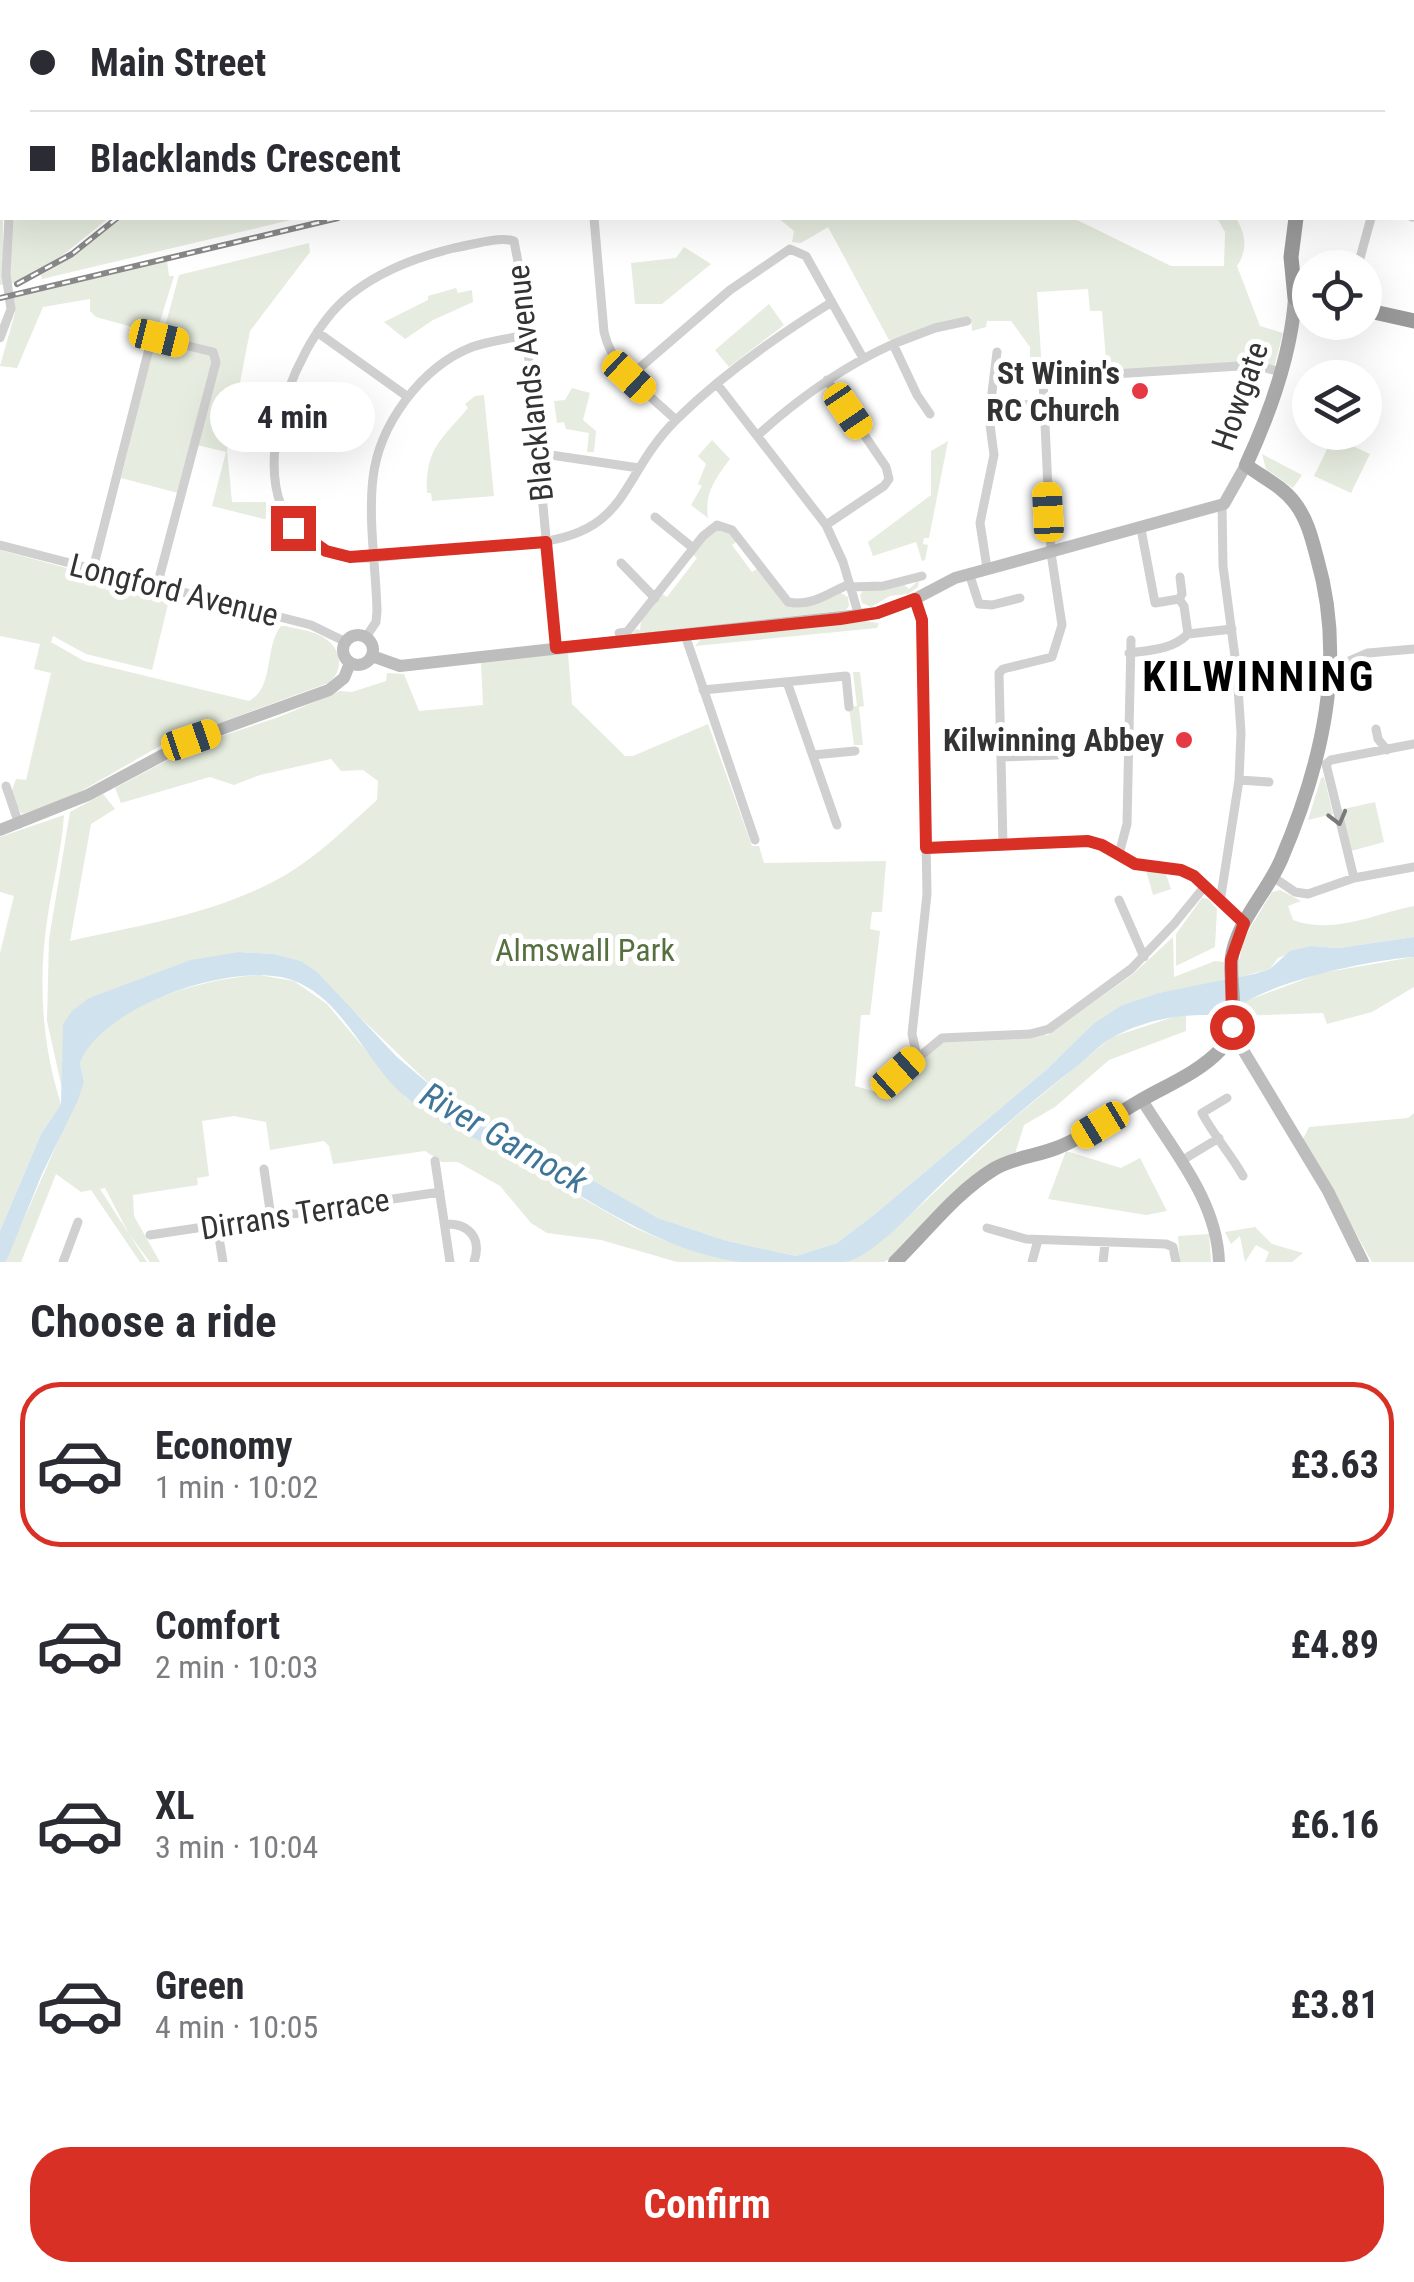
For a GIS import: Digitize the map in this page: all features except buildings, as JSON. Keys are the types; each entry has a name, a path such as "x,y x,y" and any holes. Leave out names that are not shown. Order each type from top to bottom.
{"highway":[{"path":"1292,250 1296,220"},
{"path":"1382,314 1414,321"}],"main road":[{"name":"Howgate","path":"1222,504 1230,496 1264,426 1292,322"},
{"path":"894,1262 956,1199 989,1172 1075,1140 1198,1068 1230,1037 1234,944 1273,877 1294,824 1322,734 1332,648 1322,574 1303,516 1288,495 1246,465"},
{"path":"372,656 400,666 858,616 915,599 969,573 1142,529 1222,504"},
{"path":"353,636 366,637 373,648 372,656 365,664 350,662 344,656 346,642 353,636"},
{"path":"0,830 88,795 191,740 329,690 344,678 350,662"},
{"path":"1230,1037 1244,1050 1322,1181 1364,1262"},
{"path":"1142,1100 1210,1211 1219,1262"}],"street":[{"path":"0,338 12,309 6,275 9,220"},
{"path":"594,220 604,332 612,356 676,420"},
{"path":"1362,250 1370,220"},
{"name":"Blacklands Avenue","path":"317,332 350,295 386,271 438,252 511,240 516,247 556,648"},
{"path":"629,377 730,290 786,250 795,249 806,256 863,358"},
{"path":"408,397 317,332 300,358 282,404 276,458 282,508 293,528 326,551 376,558 573,537 608,516 676,420 773,338 832,302"},
{"path":"758,434 827,380 863,358 935,328 966,322"},
{"path":"366,637 378,611 372,488 376,462 408,397 431,373 459,353 525,335"},
{"path":"93,569 152,337 213,352 216,362 157,586"},
{"path":"893,344 916,395 930,414"},
{"path":"987,568 980,522 994,455 990,404 998,352"},
{"path":"1003,845 998,676 1003,669 1048,660 1062,629 1051,553 1042,381 1254,365 1280,372"},
{"path":"826,525 884,486 888,479 886,468 827,380"},
{"path":"717,384 826,525 851,586 858,616"},
{"path":"990,404 1042,406"},
{"path":"537,453 640,468"},
{"path":"1220,902 1239,780 1240,702 1223,566 1222,504"},
{"path":"655,517 693,548"},
{"path":"619,632 627,632 710,528 721,525 729,528 792,604 822,599 851,586 883,586 922,576"},
{"path":"1142,529 1153,600 1158,604 1180,600"},
{"name":"Longford Avenue","path":"0,545 311,625 346,642"},
{"path":"621,563 655,598"},
{"path":"969,573 979,604 1020,598"},
{"path":"1180,577 1180,600"},
{"path":"915,599 922,620 927,894 912,1038 917,1056"},
{"path":"1180,600 1188,634"},
{"path":"1129,653 1168,647 1188,634 1232,629"},
{"path":"686,635 755,840"},
{"path":"1119,854 1127,824 1131,640"},
{"path":"1340,665 1368,653 1414,650"},
{"path":"703,690 846,676 849,707"},
{"path":"787,682 837,826"},
{"path":"1376,728 1378,739 1387,750"},
{"path":"1354,878 1326,770 1332,760 1414,744"},
{"path":"812,756 855,750"},
{"path":"1001,757 1058,755"},
{"path":"1239,780 1269,782"},
{"path":"6,786 19,824"},
{"path":"926,848 1088,841 1135,864 1181,870 1244,923"},
{"path":"1273,877 1304,894 1354,878 1414,866"},
{"path":"878,1090 917,1056 949,1036 1040,1032 1120,978 1144,957 1204,886 1223,880"},
{"path":"1119,900 1144,957"},
{"path":"1228,1098 1202,1112 1244,1176"},
{"path":"1181,1162 1219,1138"},
{"path":"435,1161 450,1262"},
{"path":"264,1170 271,1217"},
{"name":"Dirrans Terrace","path":"150,1235 440,1192"},
{"path":"64,1262 78,1222"},
{"path":"445,1224 459,1224 472,1232 477,1245 474,1262"},
{"path":"217,1225 223,1262"},
{"path":"987,1228 1038,1240 1170,1245 1175,1250 1176,1262"},
{"path":"1032,1262 1038,1240"},
{"path":"1104,1244 1104,1262"}],"green space":[{"path":"0,220 3,220 3,285"},
{"path":"12,220 106,220 54,262 9,285"},
{"path":"118,220 291,220 42,279 41,275 76,255"},
{"path":"780,220 1077,220 1171,266 1224,266 1225,232 1218,220 1237,220 1244,242 1237,266 1260,326 1283,333 1274,368 1107,372 1102,311 1090,311 1088,289 1037,292 1042,371 1030,372 1030,347 1011,321 987,321 986,327 972,331 971,317 889,340 828,227 801,243 792,242 794,231"},
{"path":"309,243 310,252 250,331 227,450 232,502 275,502 280,518 264,519 212,506 226,452 197,445 219,358 163,334 179,275"},
{"path":"684,247 711,264 662,304 635,304 631,263 676,258"},
{"path":"167,261 169,276 174,276 158,328 147,331 96,317 90,311 90,299 43,307 17,368 0,366 15,313 13,298"},
{"path":"456,288 458,293 472,290 473,302 433,320 405,339 384,322 428,300 428,296"},
{"path":"769,304 784,325 729,367 715,350"},
{"path":"160,343 210,354 213,362 178,493 121,478 153,349"},
{"path":"572,388 590,393 583,420 596,431 594,452 587,452 589,433 566,429 564,422 557,423 554,401 565,400"},
{"path":"484,395 494,496 432,501 431,493 427,493 427,478 432,455 468,408 465,404"},
{"path":"712,440 730,459 710,493 708,518 691,505 702,486 698,484 706,464 698,456"},
{"path":"948,441 929,538 924,538 923,544 928,545 925,560 922,561 916,542 873,556 868,542 931,495 931,451"},
{"path":"1327,450 1361,450 1370,454 1351,493 1314,476"},
{"path":"1262,454 1302,475 1293,488 1266,469"},
{"path":"717,529 730,533 737,541 732,545 752,572 757,569 786,606 818,603 839,592 848,597 849,606 846,610 630,635 640,630 641,621 662,594 667,597 697,558 692,554"},
{"path":"0,550 170,596 152,670 86,654 53,636 51,642 84,661 249,701 263,686 272,645 281,626 285,626 311,632 332,644 338,657 338,671 328,683 165,743 64,801 22,814 10,796 16,779 26,780 51,673 34,669 40,644 0,636"},
{"path":"919,580 918,587 908,594 890,596 871,607 862,603 860,595 864,590 903,584 909,589"},
{"path":"864,621 879,623 877,628 695,646 703,637"},
{"name":"Almswall Park","path":"568,653 572,704 625,756 708,724 752,846 759,846 764,863 886,861 882,912 872,912 870,929 880,931 870,1015 861,1015 855,1086 880,1093 948,1039 1048,1035 1133,974 1173,937 1174,977 1215,961 1224,962 1224,981 1158,993 1122,1005 1094,1023 1046,1070 875,1214 837,1243 796,1256 727,1241 658,1218 436,1090 301,961 274,954 239,952 89,998 63,1093 47,1021 49,939 70,812 103,794 115,809 91,824 70,941 205,909 257,890 307,861 377,800 378,781 363,770 341,771 331,759 234,785 210,777 121,803 115,788 198,744 279,717 340,691 352,692 386,681 387,673 404,674 419,711 483,705 481,662"},
{"path":"853,672 860,672 863,745 854,745 849,707 857,706"},
{"path":"1324,777 1333,814 1308,820 1321,778"},
{"path":"1375,802 1384,842 1351,851 1339,810"},
{"path":"64,815 47,921 42,990 46,1036 61,1104 41,1134 0,1231 0,953 14,896 0,892 0,837"},
{"path":"1146,870 1166,874 1171,889 1153,895"},
{"path":"1280,890 1301,901 1288,906 1293,920 1308,924 1354,922 1414,906 1414,937 1338,948 1311,946 1278,958 1270,969 1236,978 1243,940 1272,892"},
{"path":"1202,898 1217,909 1215,947 1176,966 1176,934"},
{"path":"1414,957 1414,987 1372,1012 1327,1024 1323,1013 1238,1016 1238,1004 1321,973"},
{"path":"259,975 294,981 327,1004 405,1097 633,1227 665,1241 739,1262 677,1262 601,1240 547,1233 531,1223 500,1186 458,1162 442,1162 425,1151 333,1164 324,1141 270,1150 266,1122 234,1116 202,1121 209,1176 197,1178 198,1185 133,1195 134,1216 160,1262 150,1262 129,1234 105,1188 100,1189 147,1262 140,1262 91,1190 81,1192 56,1174 21,1262 5,1262 84,1082 80,1063 91,1043 131,1011 157,999 211,982"},
{"path":"1186,1013 1186,1031 1109,1060 1055,1107 1024,1125 1015,1154 966,1183 889,1259 845,1262 905,1220 1015,1117 1112,1037"},
{"path":"1414,1113 1414,1262 1372,1262 1303,1139 1309,1127 1408,1118"},
{"path":"1066,1151 1121,1168 1140,1158 1167,1211 1146,1215 1048,1199"},
{"path":"1255,1227 1272,1244 1303,1253 1292,1262 1265,1262 1269,1252 1256,1245 1245,1262 1240,1236 1231,1244 1225,1232"},
{"path":"1209,1234 1211,1262 1180,1262 1178,1236"}],"water":[{"name":"River Garnock","path":"1414,937 1414,957 1315,975 1263,993 1227,1016 1171,1018 1111,1038 1000,1130 889,1235 845,1262 739,1262 709,1256 652,1235 420,1108 392,1084 341,1017 310,989 268,975 206,982 142,1006 93,1042 80,1063 84,1082 78,1100 9,1255 5,1262 0,1262 0,1231 41,1134 61,1104 63,1024 89,998 191,960 239,952 274,954 301,961 318,973 397,1057 436,1090 658,1218 727,1241 796,1256 837,1243 875,1214 1046,1070 1094,1023 1122,1005 1158,993 1254,974 1270,969 1290,951 1311,946 1338,948"}],"railway":[{"path":"17,284 72,254 114,220"},
{"path":"0,298 330,220"}],"place":[{"name":"St Winin's RC Church","path":"1140,391"},
{"name":"Kilwinning Abbey","path":"1184,740"}],"district":[{"name":"KILWINNING","path":"1259,676"}],"route":[{"path":"293,528 326,551 350,557 546,542 556,648 840,619 877,613 915,599 922,620 926,848 1088,841 1135,864 1181,870 1194,876 1244,923 1231,960 1232,1027"}]}
